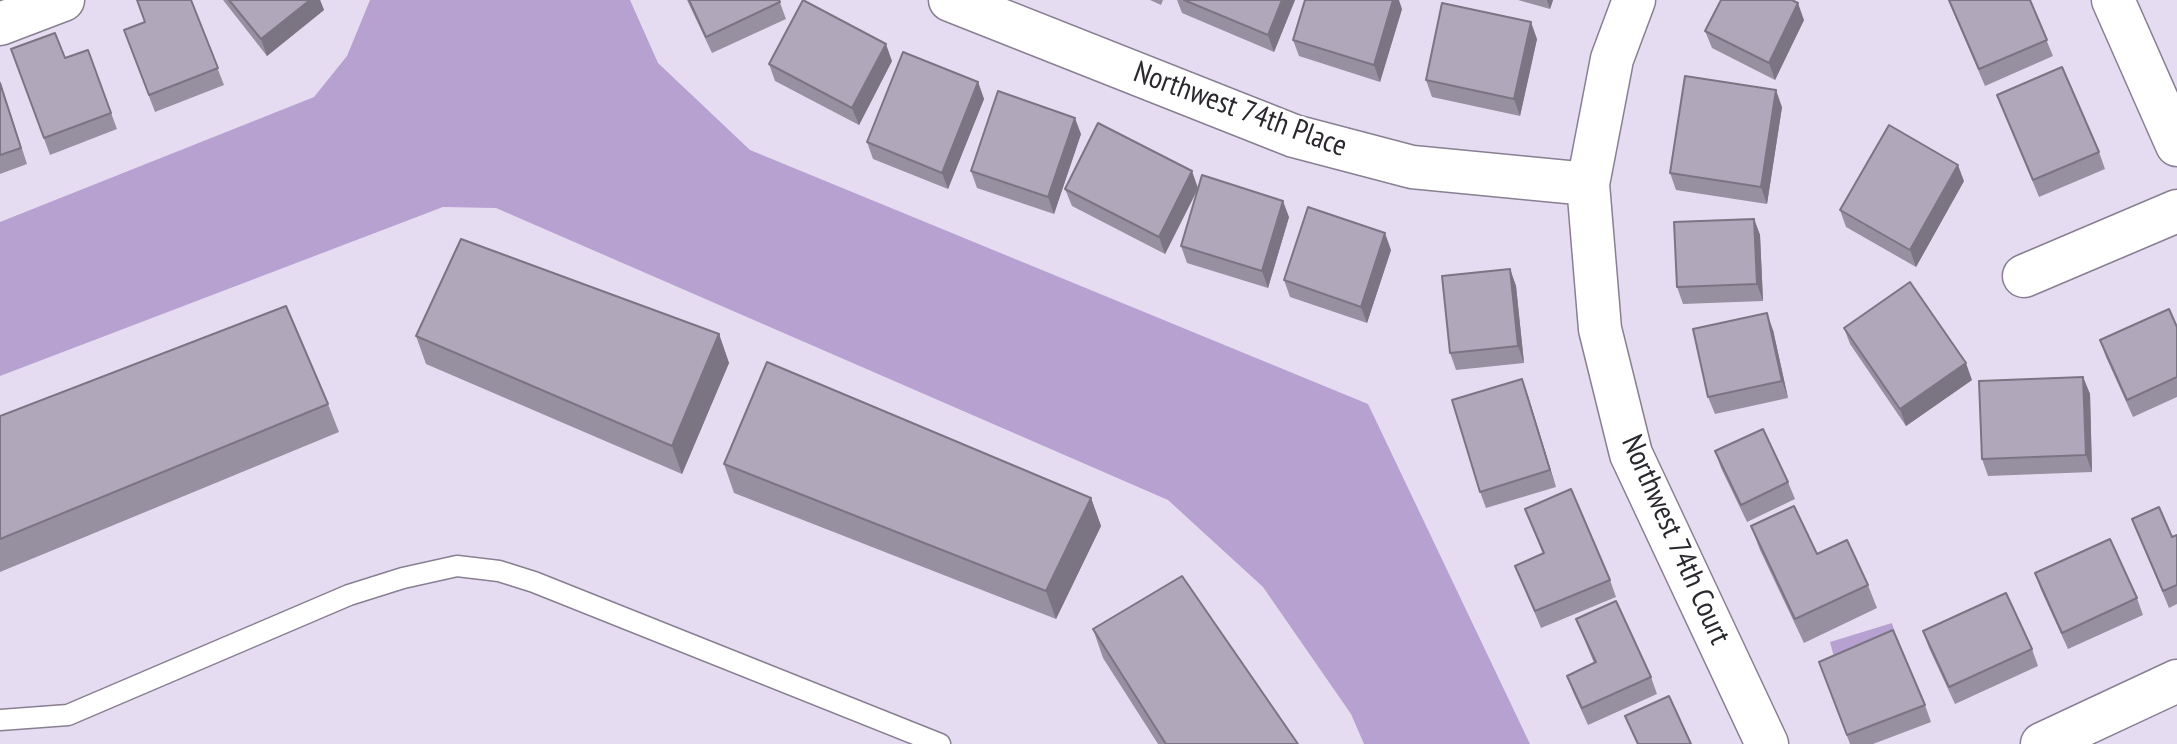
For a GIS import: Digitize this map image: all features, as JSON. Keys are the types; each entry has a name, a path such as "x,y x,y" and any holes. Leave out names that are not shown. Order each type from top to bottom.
{"street":[{"path":"0,24 63,0"},
{"name":"Northwest 74th Place","path":"950,0 1294,136 1412,167 1588,184"},
{"name":"Northwest 74th Court","path":"1634,0 1612,59 1588,184 1600,329 1631,454 1767,744"},
{"path":"2113,0 2177,145"},
{"path":"2024,276 2177,211"},
{"path":"2042,744 2177,681"}],"lane":[{"path":"0,720 68,715 349,595 457,566 499,571 534,582 940,744"}],"shaded area":[{"path":"370,0 630,0 658,63 750,150 1368,404 1530,744 1364,744 1351,714 1263,587 1168,500 496,208 443,207 0,376 0,222 314,97 347,56"},
{"path":"1892,623 1899,647 1836,665 1830,642"}],"building":[{"path":"137,0 191,0 218,68 149,95 124,30 145,22"},
{"path":"229,0 310,0 261,39"},
{"path":"689,0 779,0 780,2 706,37"},
{"path":"803,0 886,44 852,108 769,64"},
{"path":"1184,0 1282,0 1268,35"},
{"path":"1305,0 1393,0 1374,65 1293,40"},
{"path":"1721,0 1792,0 1798,3 1769,63 1705,31"},
{"path":"1949,0 2030,0 2047,40 1979,69"},
{"path":"1442,3 1531,22 1514,99 1426,80"},
{"path":"55,33 65,58 88,50 111,113 44,138 11,49"},
{"path":"903,52 978,82 942,173 867,142"},
{"path":"2062,67 2099,152 2033,180 1997,95"},
{"path":"1685,76 1776,90 1761,187 1670,173"},
{"path":"0,83 21,148 0,155"},
{"path":"998,91 1075,118 1048,197 971,171"},
{"path":"1098,123 1192,171 1159,237 1065,189"},
{"path":"1889,125 1958,165 1910,250 1840,210"},
{"path":"1202,175 1283,201 1262,271 1181,246"},
{"path":"1308,207 1385,233 1361,307 1284,280"},
{"path":"1754,219 1757,284 1677,287 1674,222"},
{"path":"461,239 719,334 672,446 416,336"},
{"path":"1510,269 1518,346 1450,353 1442,276"},
{"path":"1910,282 1966,363 1900,409 1844,328"},
{"path":"286,306 328,404 0,539 0,416"},
{"path":"2169,309 2177,327 2177,377 2127,400 2100,340"},
{"path":"1767,313 1782,381 1708,397 1693,329"},
{"path":"767,362 1091,498 1046,591 724,464"},
{"path":"2083,377 2086,455 1982,459 1979,381"},
{"path":"1522,379 1550,470 1480,492 1452,400"},
{"path":"1763,429 1788,482 1741,505 1715,451"},
{"path":"1571,489 1610,580 1535,611 1515,566 1544,553 1525,509"},
{"path":"1794,506 1817,554 1847,540 1868,585 1795,619 1751,526"},
{"path":"2159,507 2172,537 2177,535 2177,585 2163,591 2132,519"},
{"path":"2110,539 2137,598 2062,633 2035,573"},
{"path":"1182,576 1298,744 1166,744 1093,629"},
{"path":"2006,593 2032,649 1949,687 1923,631"},
{"path":"1616,601 1651,677 1582,708 1567,676 1596,662 1576,619"},
{"path":"1893,630 1925,705 1847,735 1819,662"},
{"path":"1669,696 1691,744 1638,744 1625,716"}]}
